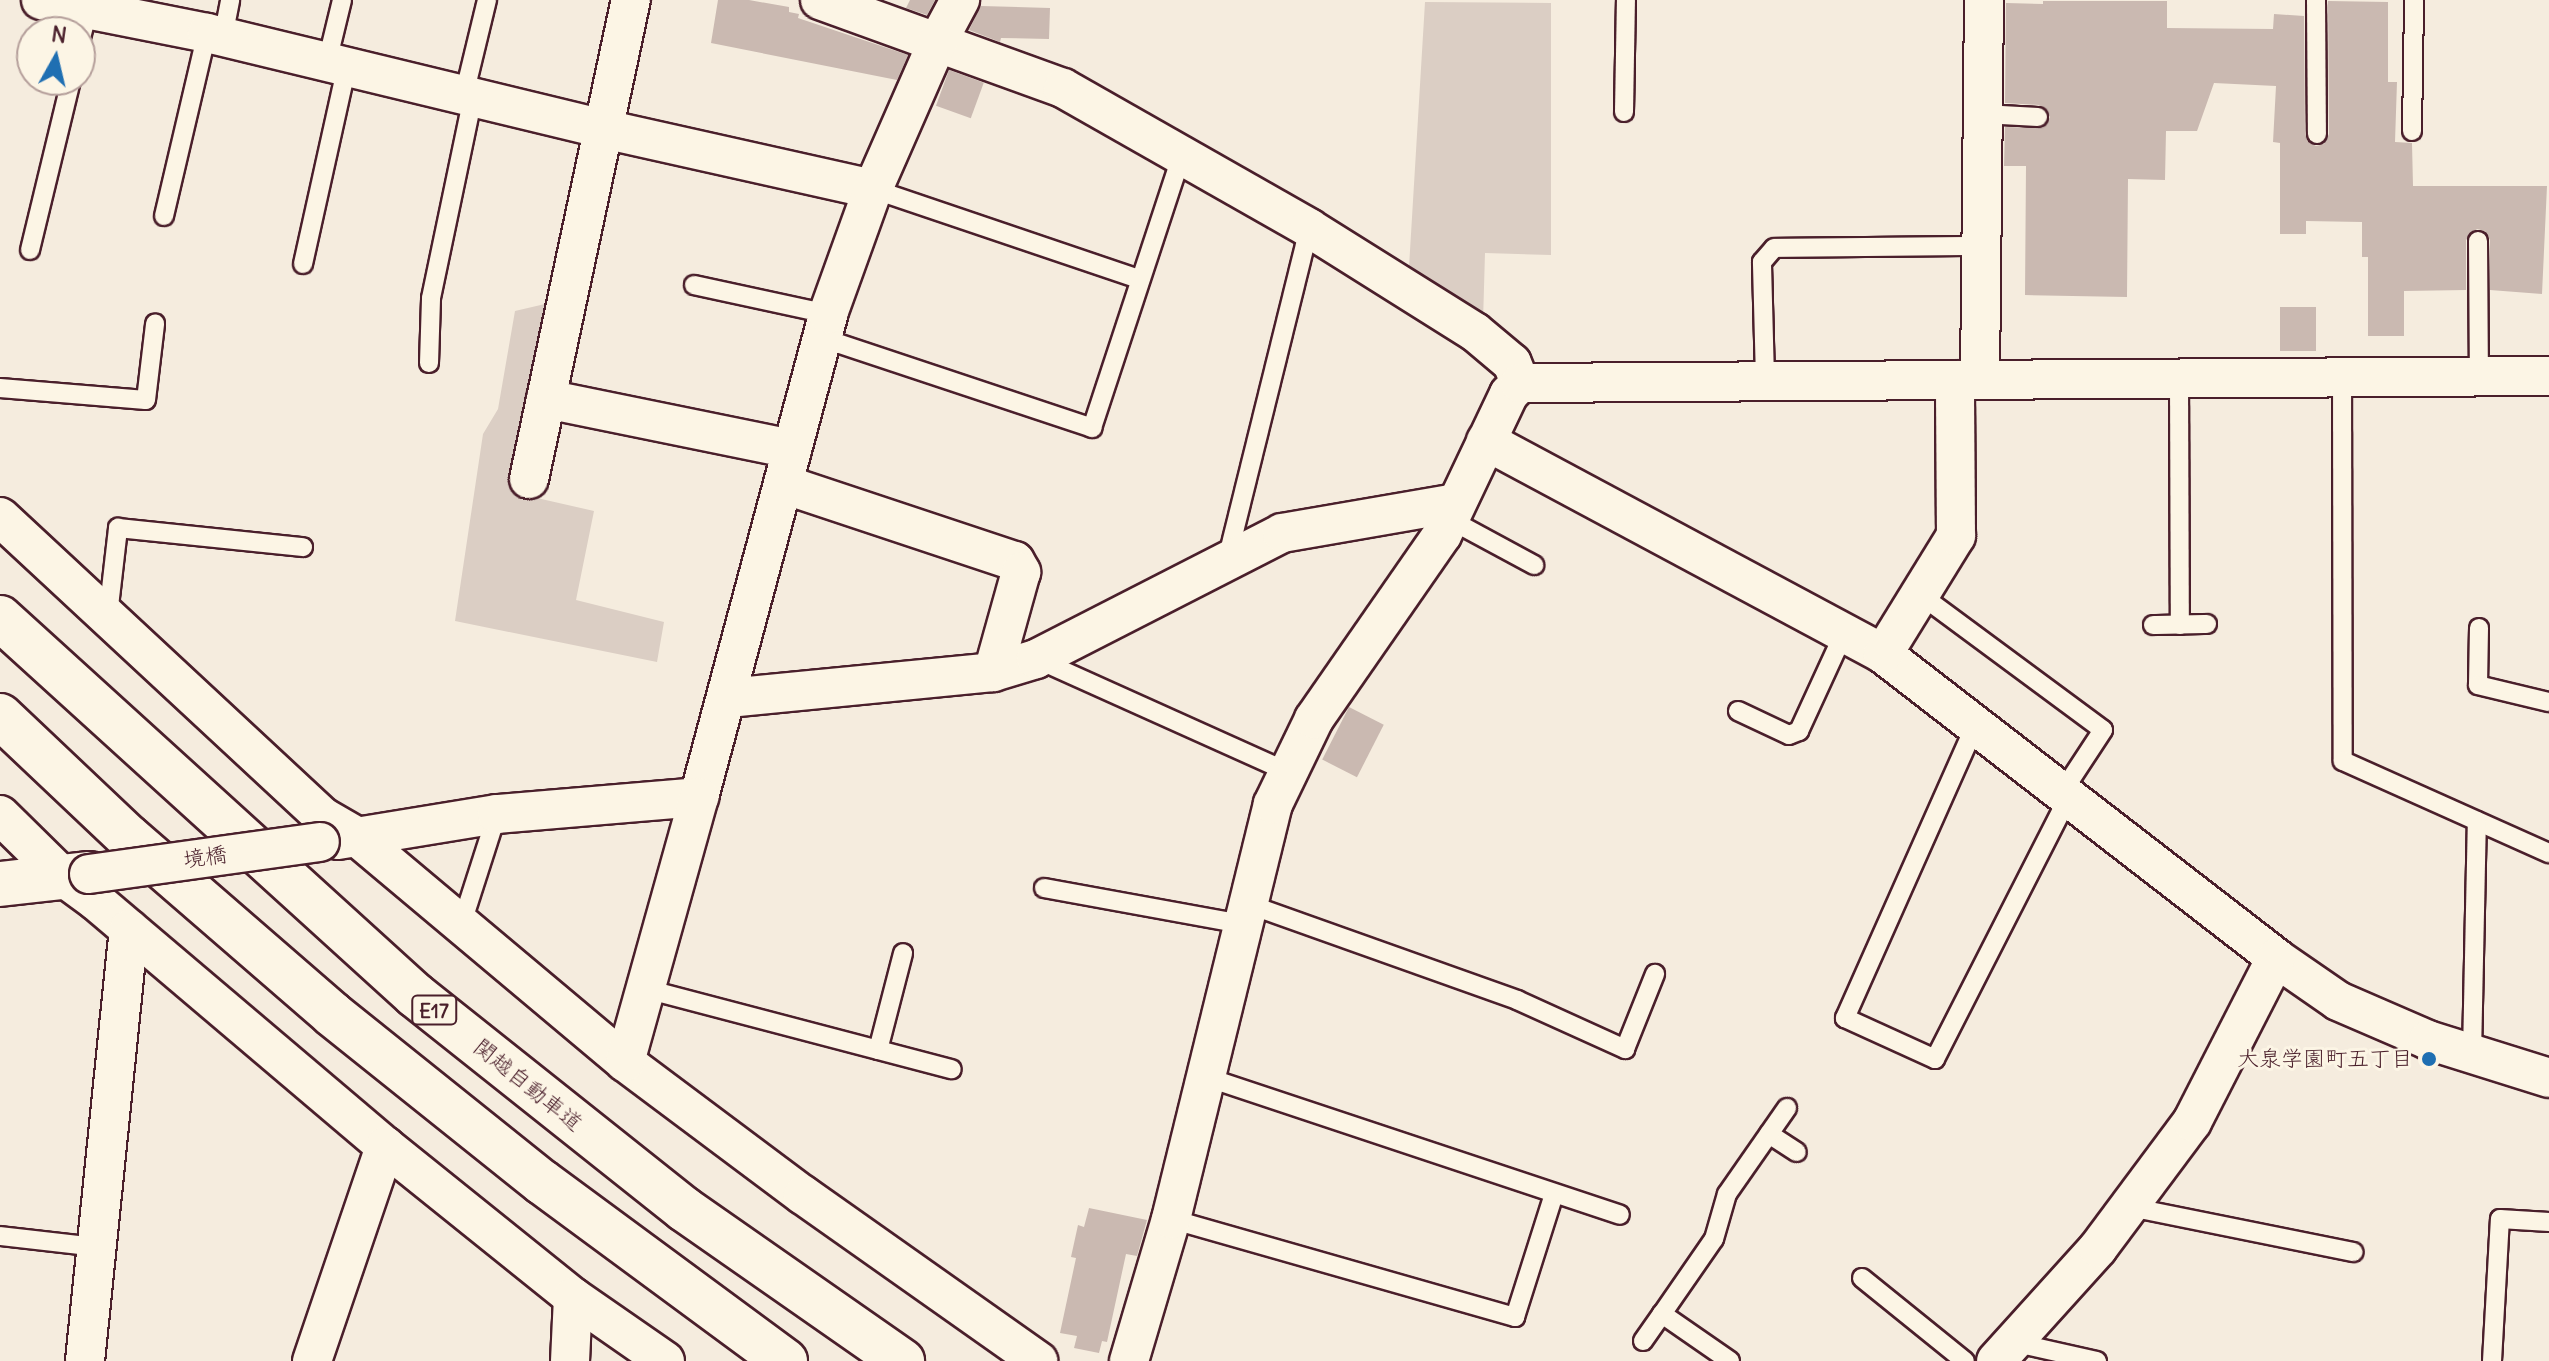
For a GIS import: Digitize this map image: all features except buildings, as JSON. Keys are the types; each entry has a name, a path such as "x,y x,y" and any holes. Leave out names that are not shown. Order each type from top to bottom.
{"main road":[{"name":"関越自動車道","path":"0,618 415,995 684,1209 902,1361"},
{"path":"0,716 128,837 332,1014 542,1182 785,1361"},
{"path":"0,884 76,875"}],"street":[{"path":"41,0 83,16"},
{"path":"529,479 631,0"},
{"path":"820,0 1063,88 1309,228 1475,332 1512,363 1520,383"},
{"path":"625,1062 728,698 825,326 873,189 938,41 960,0"},
{"path":"1883,654 1922,596 1956,536 1982,246 1984,0"},
{"path":"96,18 215,35 604,129 873,189"},
{"path":"1129,1361 1171,1219 1273,804 1314,719 1407,589 1453,511 1509,394 1520,383 2549,376"},
{"path":"546,399 788,467 1015,561 1021,572 993,672"},
{"path":"1486,441 1883,654 2276,958 2338,1001 2428,1040 2549,1078"},
{"path":"728,698 993,672 1036,659 1282,533 1453,511"},
{"path":"0,517 323,817 338,840 460,927 625,1062 816,1204 1038,1361"},
{"name":"境橋","path":"76,875 338,840 497,814 699,797"},
{"path":"0,815 76,875 129,929 385,1146 573,1297 665,1361"},
{"path":"85,1361 129,929"},
{"path":"2004,1352 2098,1248 2192,1122 2276,958"},
{"path":"312,1361 385,1146"},
{"path":"570,1361 573,1297"}],"lane":[{"path":"164,216 215,35 230,0"},
{"path":"303,264 337,64 342,0"},
{"path":"429,363 431,298 487,0"},
{"path":"1624,112 1626,0"},
{"path":"2316,0 2317,134"},
{"path":"2412,131 2414,0"},
{"path":"30,250 67,96"},
{"path":"1983,114 2038,117"},
{"path":"694,285 825,326 1092,428 1181,157"},
{"path":"873,189 1139,279"},
{"path":"1226,563 1309,228"},
{"path":"2478,241 2479,376"},
{"path":"1765,379 1762,262 1774,248 1982,246"},
{"path":"0,388 146,400 155,324"},
{"path":"2179,377 2180,625"},
{"path":"2342,377 2343,761 2549,853"},
{"path":"1453,511 1534,565"},
{"path":"108,616 118,528 303,547"},
{"path":"1922,596 2103,730 2066,794 1935,1059 1845,1018 1975,726"},
{"path":"2153,625 2207,624"},
{"path":"2479,628 2478,685 2549,702"},
{"path":"1738,711 1789,735 1799,731 1845,631"},
{"path":"1036,659 1288,772"},
{"path":"460,927 497,814"},
{"path":"2472,1054 2477,821"},
{"path":"1044,888 1245,914 1517,1000 1625,1049 1655,974"},
{"path":"878,1050 903,953"},
{"path":"646,989 952,1069"},
{"path":"1206,1077 1620,1215"},
{"path":"1643,1341 1714,1239 1727,1194 1787,1108"},
{"path":"1769,1134 1797,1152"},
{"path":"1171,1219 1515,1317 1554,1194"},
{"path":"2130,1207 2354,1252"},
{"path":"2492,1361 2500,1219 2549,1222"},
{"path":"0,1236 97,1247"},
{"path":"1862,1278 1965,1361"},
{"path":"1662,1314 1730,1361"},
{"path":"2004,1352 2097,1361"}],"shaded area":[{"path":"1425,2 1551,3 1551,255 1485,253 1483,322 1409,267"},
{"path":"545,304 515,493 594,511 576,600 664,622 657,662 455,621 483,434 498,409 515,311"}],"place":[{"name":"大泉学園町五丁目","path":"2429,1059"}]}
